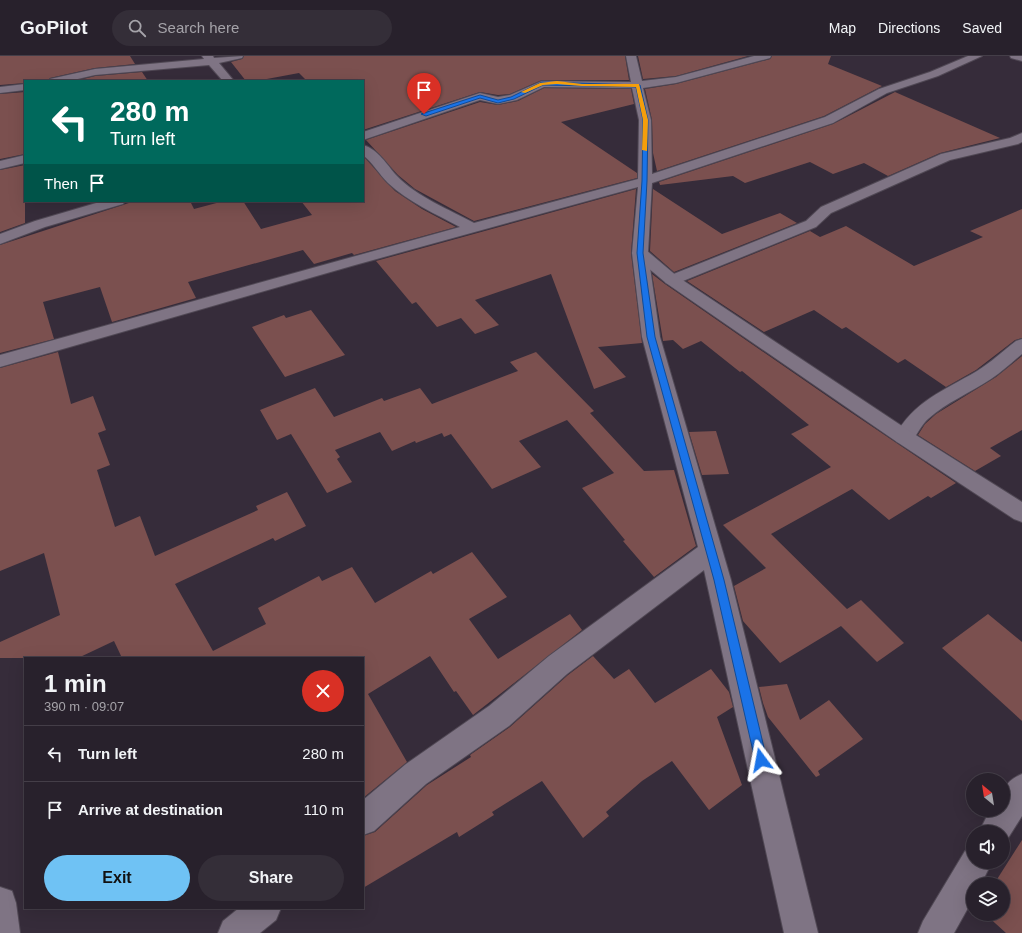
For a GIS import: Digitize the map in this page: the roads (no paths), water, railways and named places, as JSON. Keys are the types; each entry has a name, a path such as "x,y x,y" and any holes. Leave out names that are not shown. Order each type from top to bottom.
{"street":[{"path":"59,80 95,72 238,56"},
{"path":"631,56 645,120 644,181 640,253 651,337 711,552 800,933"},
{"path":"364,136 480,96 498,101 513,98 542,84 638,85 695,76 766,56"},
{"path":"0,361 349,262 474,229 644,181 829,120 883,91 934,74 977,56"},
{"path":"1015,56 1022,58"},
{"path":"210,58 228,80"},
{"path":"0,90 24,87"},
{"path":"672,280 811,224 826,210 946,157 1014,141 1022,137"},
{"path":"364,150 377,160 393,180 408,191 474,229"},
{"path":"0,165 24,159"},
{"path":"0,239 40,224 115,202"},
{"path":"640,253 672,280 904,437 1022,514"},
{"path":"904,437 920,415 954,391 984,375 1022,345"},
{"path":"364,819 416,774 499,716 558,665 711,552"},
{"path":"999,825 1022,789"},
{"path":"935,933 972,869"},
{"path":"0,903 3,933"},
{"path":"235,933 263,909"}]}
